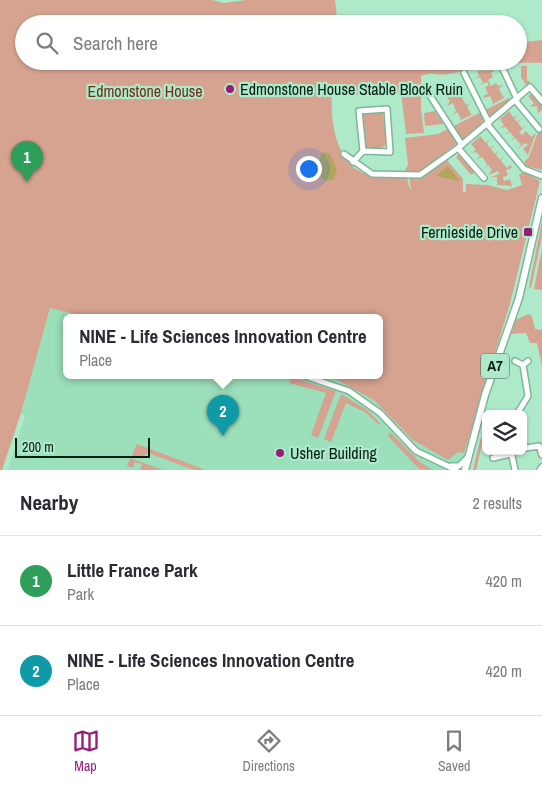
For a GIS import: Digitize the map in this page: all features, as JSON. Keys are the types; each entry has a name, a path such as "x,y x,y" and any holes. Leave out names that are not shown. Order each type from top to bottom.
{"main road":[{"name":"A7","path":"465,470 485,395 519,298 542,198"}],"street":[{"path":"503,70 516,99 539,129"},
{"path":"464,73 488,124 524,169 542,176"},
{"path":"344,154 372,174 415,176 425,172 460,147 530,87 542,101"},
{"path":"427,91 460,147 484,178"},
{"path":"354,162 363,151 359,111 387,109 390,152 363,151"},
{"path":"515,360 523,365 528,396 519,410"},
{"path":"523,365 528,361"},
{"path":"314,379 349,391 380,413 416,451 456,470"},
{"path":"527,448 541,444 542,455"},
{"path":"493,458 502,455"},
{"path":"512,455 515,470"},
{"path":"438,463 459,466 469,456"}],"shaded area":[{"path":"325,152 330,154 337,171 333,180 325,181 321,178 319,164 321,154"},
{"path":"448,166 460,181 436,176"},
{"path":"50,308 74,314 63,314 63,379 368,379 466,445 461,470 8,470 25,416 21,413"}],"green space":[{"name":"Edmonstone House","path":"0,0 212,0 224,3 246,0 335,0 337,15 15,15 15,70 468,70 421,76 421,108 424,133 406,134 401,93 335,96 332,94 332,118 338,144 343,155 360,172 376,177 407,178 410,189 414,190 411,189 409,178 424,176 446,159 463,179 463,192 466,192 466,184 487,185 507,190 522,185 519,175 523,172 540,181 510,304 464,453 458,452 448,460 413,440 374,400 334,379 383,379 383,314 74,314 50,308 21,413 2,470 0,470"},
{"path":"542,40 542,63 527,63 527,42"},
{"path":"495,70 491,73 493,77 488,80 491,86 496,83 498,86 503,85 493,91 504,85 499,89 504,98 491,105 493,103 490,96 484,98 483,96 488,94 485,87 489,85 487,82 478,86 483,83 480,77 474,79 479,76 477,71"},
{"path":"521,70 527,70 527,81 531,81 526,85 521,77"},
{"path":"445,84 453,96 458,94 460,97 465,95 462,98 466,105 471,103 467,107 471,114 473,114 459,121 461,119 457,112 452,115 456,111 453,103 447,106 450,101 445,95 440,97 444,94 441,89 435,91"},
{"path":"533,93 542,104 542,110 538,113 537,106 530,107 534,103 528,96"},
{"path":"509,98 511,100 493,116 488,117 485,110"},
{"path":"435,111 438,116 434,118 439,116 443,124 425,126 424,113"},
{"path":"509,111 513,117 519,115 514,118 517,122 522,118 518,123 522,128 527,125 519,132 522,135 526,131 531,137 536,133 528,155 523,149 528,145 525,143 517,150 521,145 515,138 511,141 514,137 510,132 505,135 509,131 505,127 500,128 504,125 500,119"},
{"path":"383,112 386,144 382,148 365,148 361,113"},
{"path":"481,112 485,119 480,124 481,126 465,140 461,141 452,127"},
{"path":"542,127 542,170 527,166 524,162 529,157 539,129"},
{"path":"449,128 457,143 424,170 407,175 405,170 408,165 405,138 438,134"},
{"path":"480,136 486,143 490,139 487,144 490,148 495,144 491,149 495,154 499,150 496,155 500,160 504,156 501,161 507,168 510,165 512,168 506,170 508,175 503,177 504,181 510,179 512,186 497,185 497,177 491,177 499,174 498,171 488,175 492,170 488,165 484,169 487,164 482,157 476,160 480,156 476,152 471,153 476,150 471,144"},
{"path":"460,153 475,172 471,175 456,157"},
{"path":"542,221 542,237 531,288 529,287"},
{"path":"542,248 542,290 534,289"},
{"path":"529,314 532,316 535,329 542,330 542,367 537,343 530,343 526,333 510,334 515,320"},
{"path":"290,379 297,379 336,391 318,438 311,435 326,393 289,383"},
{"path":"341,394 367,410 380,423 379,425 366,413 346,403 331,442 324,439"},
{"path":"390,432 420,462 433,470 419,469 388,436"},
{"path":"482,437 476,470 473,470"},
{"path":"137,444 206,470 194,470 148,453 140,458 132,455"},
{"path":"130,458 163,470 140,470 142,464 135,462 133,468 127,466"}],"place":[{"name":"Edmonstone House Stable Block Ruin","path":"230,89"},
{"name":"Little France Park","path":"27,182"},
{"name":"Fernieside Drive","path":"528,232"},
{"name":"NINE - Life Sciences Innovation Centre","path":"223,436"},
{"name":"Usher Building","path":"280,453"}]}
